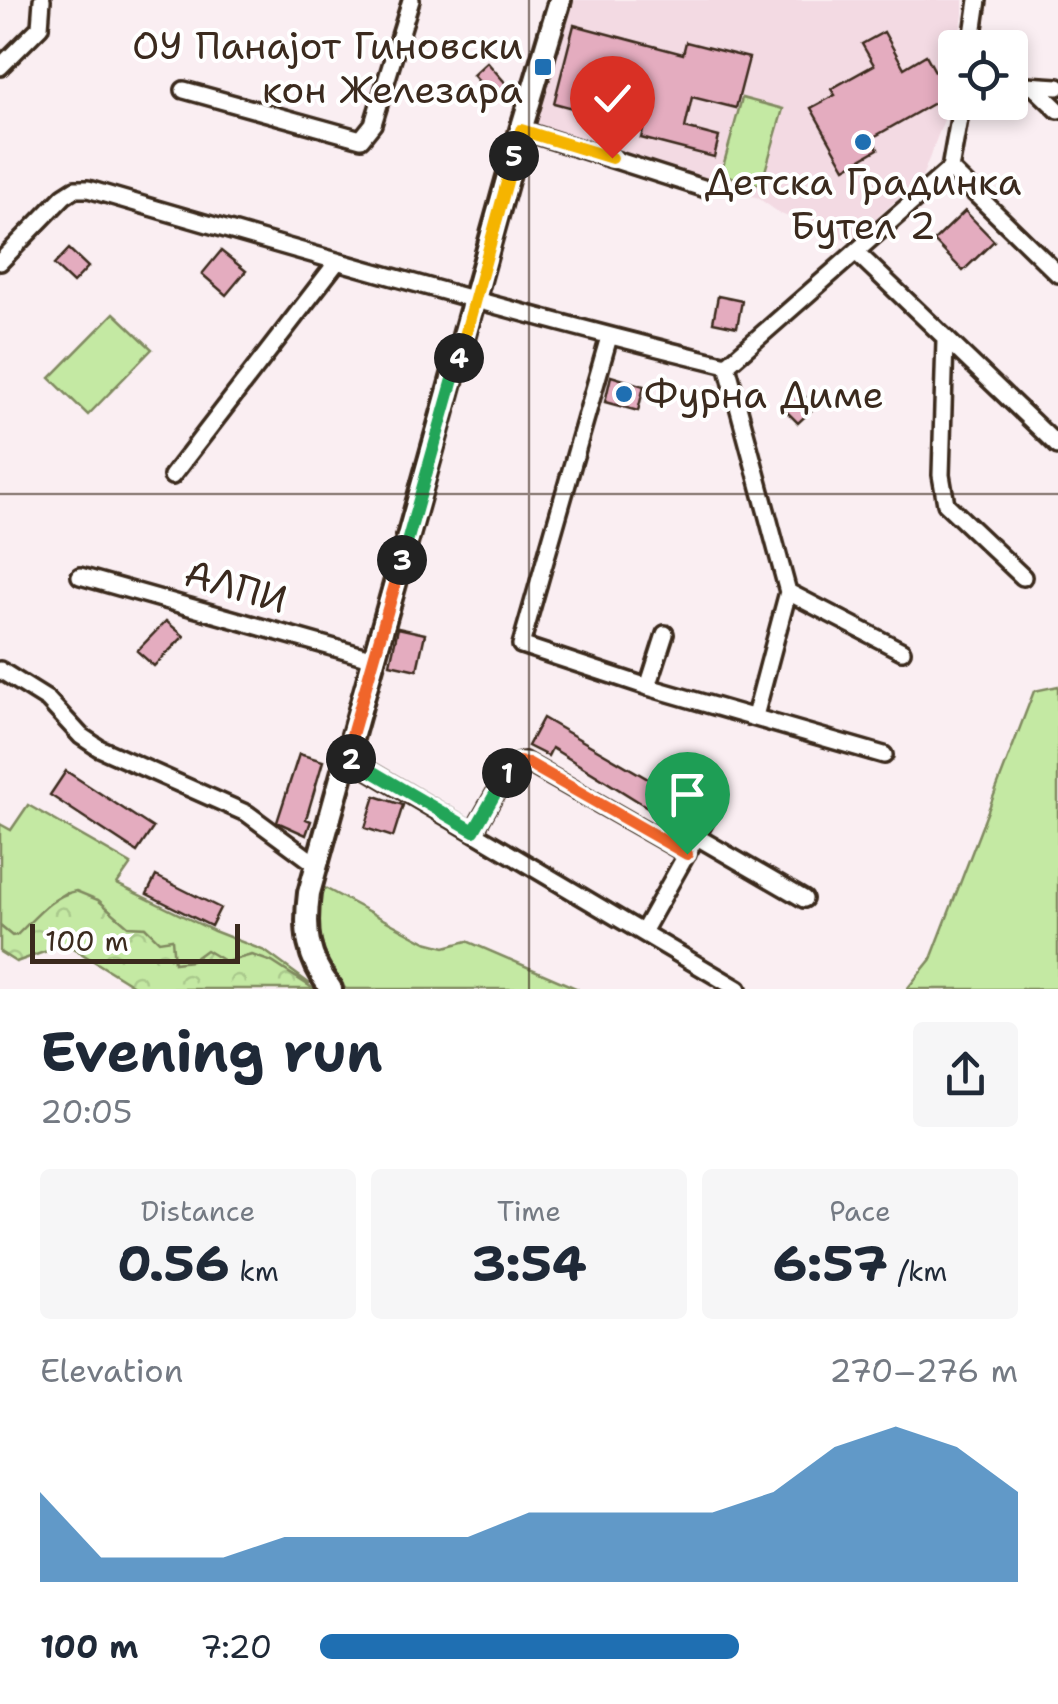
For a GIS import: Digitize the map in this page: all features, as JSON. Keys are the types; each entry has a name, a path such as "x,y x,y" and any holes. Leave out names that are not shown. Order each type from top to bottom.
{"street":[{"path":"0,67 40,27 42,0"},
{"path":"184,90 360,139 374,124 412,0"},
{"path":"331,989 307,946 309,893 560,0"},
{"path":"974,30 978,0"},
{"path":"1028,86 1058,87"},
{"path":"1033,86 1058,110"},
{"path":"727,365 950,170 959,120"},
{"path":"521,130 703,188"},
{"path":"950,170 1058,274"},
{"path":"0,262 64,196 82,188 609,337 727,365"},
{"path":"856,252 1058,446"},
{"path":"172,476 337,262"},
{"path":"609,337 521,645 884,754"},
{"path":"945,340 941,475 946,504 1024,577"},
{"path":"727,365 788,592 755,716"},
{"name":"АЛПИ","path":"80,576 374,659"},
{"path":"788,592 902,651"},
{"path":"648,686 664,634"},
{"path":"0,670 48,700 81,736 99,748 248,814 317,865"},
{"path":"346,756 738,989"},
{"path":"474,831 508,771 522,761 687,854"},
{"path":"643,932 714,808"},
{"path":"697,837 804,899"}],"shaded area":[{"path":"568,0 963,0 960,30 938,30 938,120 944,120 922,177 850,242 781,214 758,198 530,128"}],"green space":[{"path":"742,98 783,109 761,185 721,174"},
{"path":"114,313 152,349 88,415 50,378"},
{"path":"1058,686 1058,989 907,989 931,959 1034,691"},
{"path":"28,805 131,864 117,884 265,951 310,984 252,955 226,962 206,951 191,961 173,964 170,949 145,927 128,927 98,900 66,893 12,936 0,926 0,824 11,830"},
{"path":"323,887 426,942 445,947 467,941 578,989 346,989 329,967 320,942 318,915"},
{"path":"76,891 98,900 128,926 145,927 159,941 172,939 174,963 191,961 206,950 226,962 252,955 272,962 314,989 139,989 71,947 61,946 16,962 0,952 0,926 12,936 17,935 51,903"}],"building":[{"path":"574,25 683,54 686,42 749,58 736,108 692,97 685,128 719,137 714,157 641,138 644,127 554,103"},
{"path":"884,32 904,68 926,55 938,77 938,101 872,138 878,149 845,168 811,108 835,95 831,89 874,65 862,44"},
{"path":"487,62 509,87 495,99 473,75"},
{"path":"965,211 994,241 963,271 934,241"},
{"path":"69,249 88,267 73,283 54,265"},
{"path":"221,251 246,271 226,295 202,274"},
{"path":"718,296 742,301 737,327 713,322"},
{"name":"Фурна Диме","path":"611,376 644,386 638,411 605,402"},
{"path":"797,388 815,407 798,423 780,405"},
{"path":"166,621 184,636 154,666 137,651"},
{"path":"398,628 425,634 417,670 390,664"},
{"path":"543,718 674,794 688,776 714,790 700,808 693,804 678,826 552,748 548,756 528,746"},
{"path":"299,754 323,761 306,819 311,821 306,835 277,822"},
{"path":"66,771 153,828 137,852 50,795"},
{"path":"375,796 403,805 393,837 365,828"},
{"path":"156,876 220,908 211,926 147,894"}],"place":[{"name":"ОУ Панајот Гиновски кон Железара","path":"543,67"},
{"name":"Детска Градинка Бутел 2","path":"863,142"},
{"name":"Фурна Диме","path":"624,394"}],"route":[{"path":"612,158 521,130 346,756 474,831 508,771 517,762 526,762 687,854"}]}
